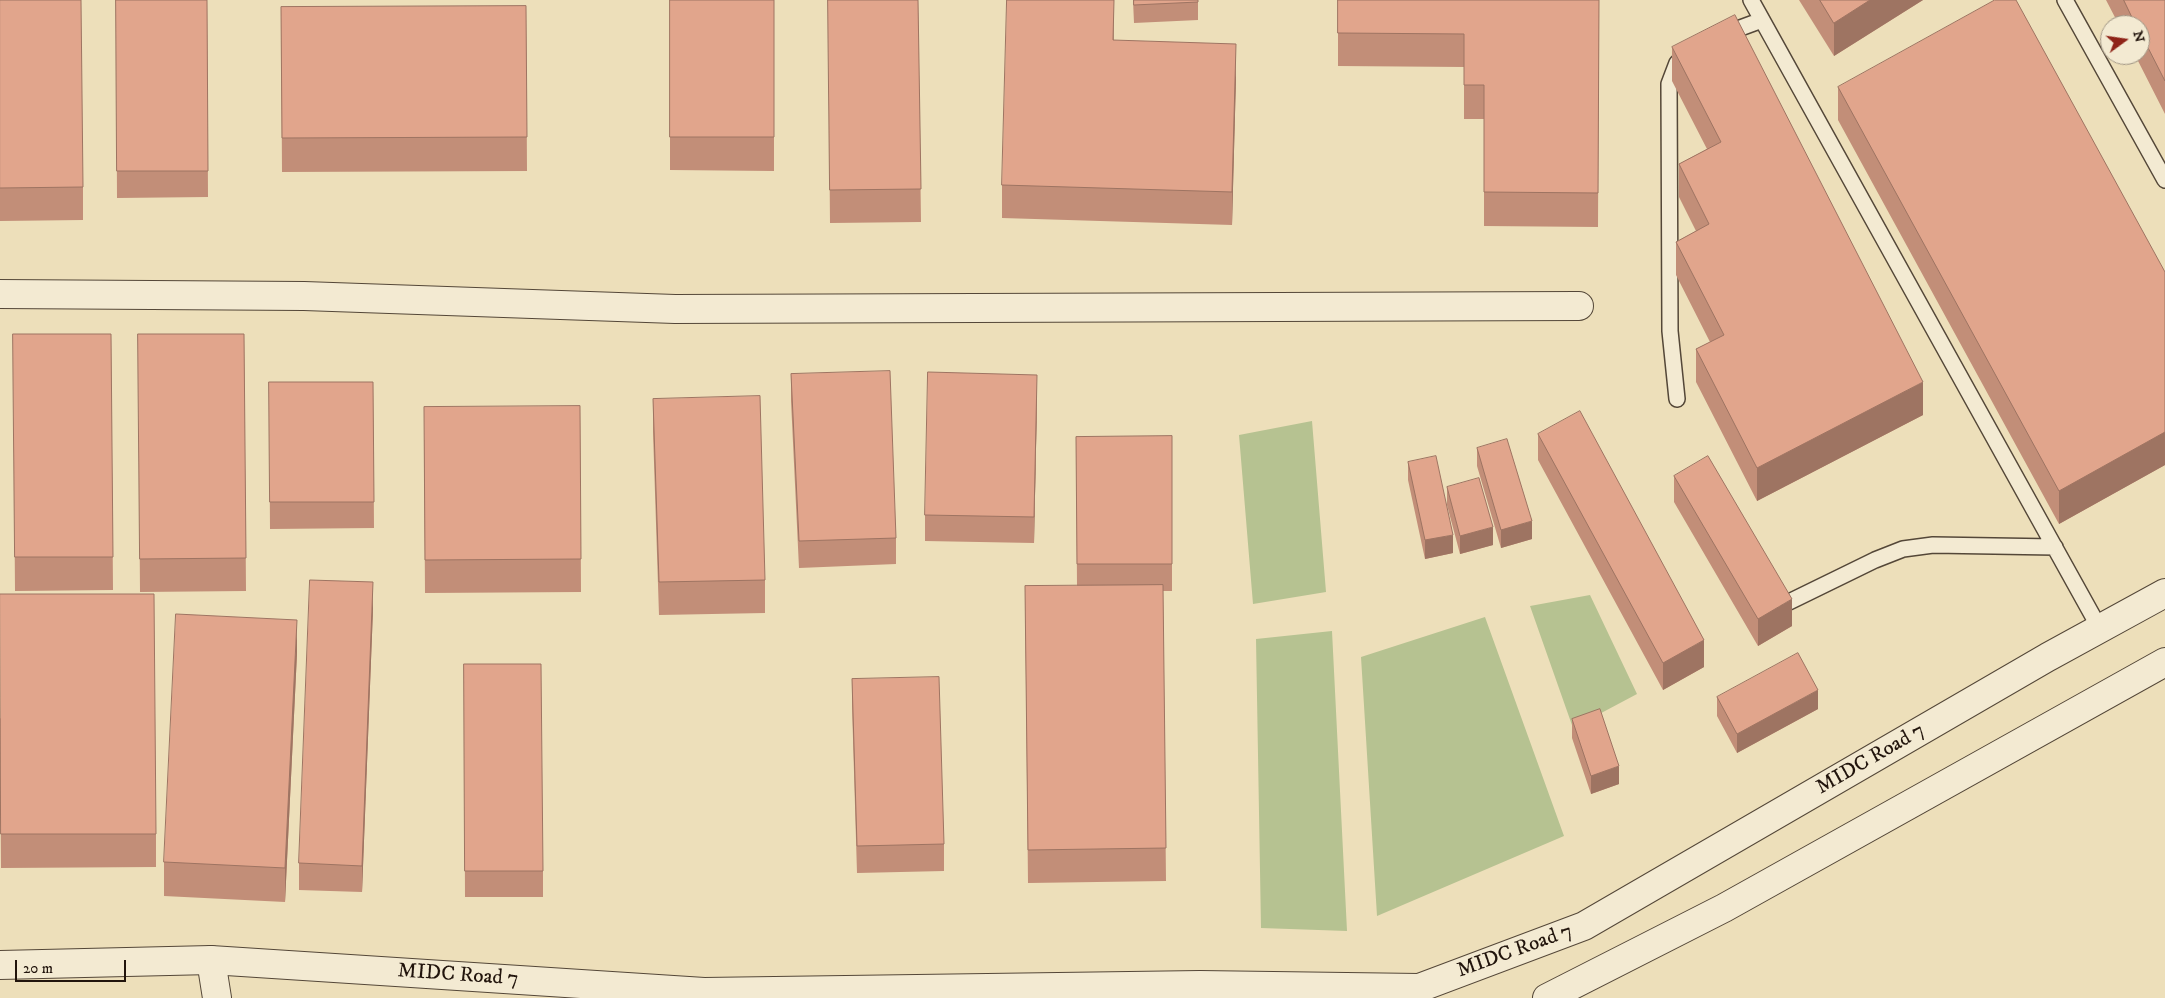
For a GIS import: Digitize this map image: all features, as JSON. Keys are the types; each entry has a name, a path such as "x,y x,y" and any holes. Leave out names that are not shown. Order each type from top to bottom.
{"street":[{"path":"0,294 304,296 675,309 1579,306"},
{"name":"MIDC Road 7","path":"0,965 211,960 704,992 1200,985 1419,988 1584,926 2165,593"},
{"path":"1547,998 1733,904 2165,662"},
{"path":"211,960 217,998"}],"lane":[{"path":"1751,0 2100,629"},
{"path":"2065,0 2165,180"},
{"path":"1706,40 1762,20"},
{"path":"1677,399 1670,331 1668,84 1677,63 1690,50"},
{"path":"1789,602 1903,548 1934,545 2055,547"}],"green space":[{"path":"1312,421 1326,592 1253,604 1239,435"},
{"path":"1590,595 1637,694 1573,728 1530,606"},
{"path":"1485,617 1564,836 1377,916 1361,657"},
{"path":"1332,631 1347,931 1261,928 1256,639"}],"building":[{"path":"0,0 81,0 83,187 0,188"},
{"path":"116,0 207,0 208,171 117,171"},
{"path":"670,0 774,0 774,137 670,137"},
{"path":"828,0 918,0 921,189 830,190"},
{"path":"1007,0 1114,0 1113,40 1236,44 1232,192 1002,185"},
{"path":"1134,0 1198,0 1198,2 1134,5"},
{"path":"1338,0 1599,0 1598,193 1484,192 1484,85 1464,85 1464,34 1338,33"},
{"path":"1820,0 1870,0 1834,23"},
{"path":"1995,0 2016,0 2165,272 2165,432 2059,491 1838,87"},
{"path":"2124,0 2165,0 2165,81 2150,52 2150,15 2131,15"},
{"path":"526,6 527,137 282,138 281,7"},
{"path":"1735,15 1923,382 1757,468 1696,349 1724,335 1676,242 1709,224 1679,164 1721,142 1672,47"},
{"path":"13,334 111,334 113,557 15,557"},
{"path":"138,334 244,334 246,558 140,559"},
{"path":"890,371 896,538 799,541 791,374"},
{"path":"928,372 1037,375 1034,517 925,515"},
{"path":"269,382 373,382 374,502 270,502"},
{"path":"760,396 765,580 659,582 653,399"},
{"path":"580,406 581,559 425,560 424,407"},
{"path":"1580,411 1704,640 1663,663 1538,434"},
{"path":"1172,436 1172,564 1077,564 1076,437"},
{"path":"1507,439 1532,521 1501,530 1477,448"},
{"path":"1436,456 1453,535 1425,540 1408,462"},
{"path":"1708,456 1792,599 1758,619 1674,476"},
{"path":"1479,478 1493,527 1460,536 1447,487"},
{"path":"310,580 373,582 362,866 299,863"},
{"path":"1163,585 1166,848 1028,850 1025,586"},
{"path":"0,594 154,594 156,834 1,834"},
{"path":"176,614 297,620 285,868 164,862"},
{"path":"1798,653 1818,690 1737,734 1717,697"},
{"path":"464,664 541,664 543,871 465,871"},
{"path":"939,677 944,844 857,846 852,679"},
{"path":"1600,709 1619,766 1591,776 1572,719"}]}
